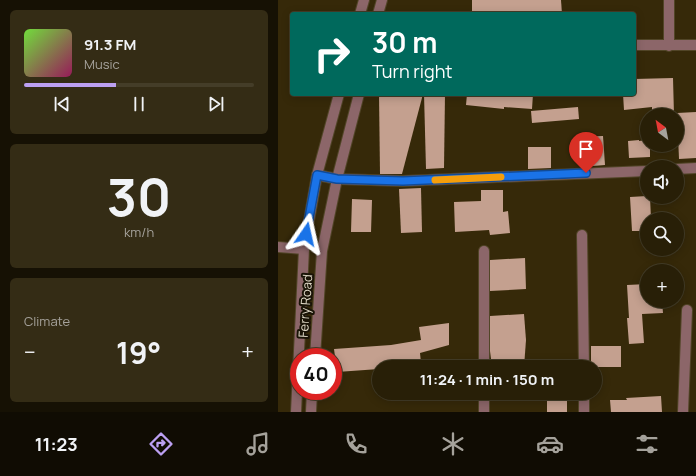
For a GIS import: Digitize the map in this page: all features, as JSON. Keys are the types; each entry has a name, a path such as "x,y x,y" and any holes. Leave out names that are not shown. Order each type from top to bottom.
{"street":[{"path":"361,12 364,0"},
{"path":"379,12 382,0"},
{"path":"669,0 669,46"},
{"path":"636,45 696,45"},
{"name":"Ferry Road","path":"296,412 304,249 317,175 338,96"},
{"name":"Ferry Road","path":"315,348 322,252 337,179 358,96"},
{"path":"684,169 696,168"},
{"path":"317,175 337,179 403,181 640,171"},
{"path":"582,235 584,360"},
{"path":"278,248 304,249"},
{"path":"484,251 484,360"},
{"path":"684,412 687,310"},
{"path":"311,412 312,400"},
{"path":"484,400 484,412"},
{"path":"584,400 584,412"}],"building":[{"path":"472,0 561,0 562,12 472,12"},
{"path":"673,78 674,108 652,107 624,110 623,96 636,96 636,79"},
{"path":"379,96 422,96 402,174 380,174"},
{"path":"424,96 445,96 444,168 426,169"},
{"path":"467,96 533,96 532,109 504,107 504,109 466,105"},
{"path":"578,107 579,119 532,123 531,111"},
{"path":"696,112 696,158 679,159 679,152 684,152 684,113"},
{"path":"603,136 605,165 580,167 578,137"},
{"path":"639,140 640,152 650,152 650,157 629,158 628,141"},
{"path":"528,147 551,147 551,168 528,169"},
{"path":"421,188 422,232 401,233 399,189"},
{"path":"481,190 503,190 503,212 508,211 510,233 490,235 489,230 455,232 454,202 481,201"},
{"path":"640,196 640,204 650,204 651,212 640,212 640,231 632,231 630,197"},
{"path":"352,199 372,200 371,232 351,232"},
{"path":"525,258 526,289 490,291 490,260"},
{"path":"640,284 640,308 663,308 663,313 642,314 644,343 629,344 627,285"},
{"path":"524,314 526,340 525,360 491,360 490,316"},
{"path":"449,323 449,345 420,353 421,360 372,360 372,370 342,372 342,348 391,345 421,340 419,327"},
{"path":"591,346 621,346 621,367 602,367 602,360 591,360"},
{"path":"661,396 662,412 611,412 610,400 627,400 626,398"},
{"path":"547,400 567,400 567,412 547,412"}],"slow traffic":[{"path":"435,180 501,177"}],"route":[{"path":"306,234 317,175 337,179 403,181 586,173"}]}
